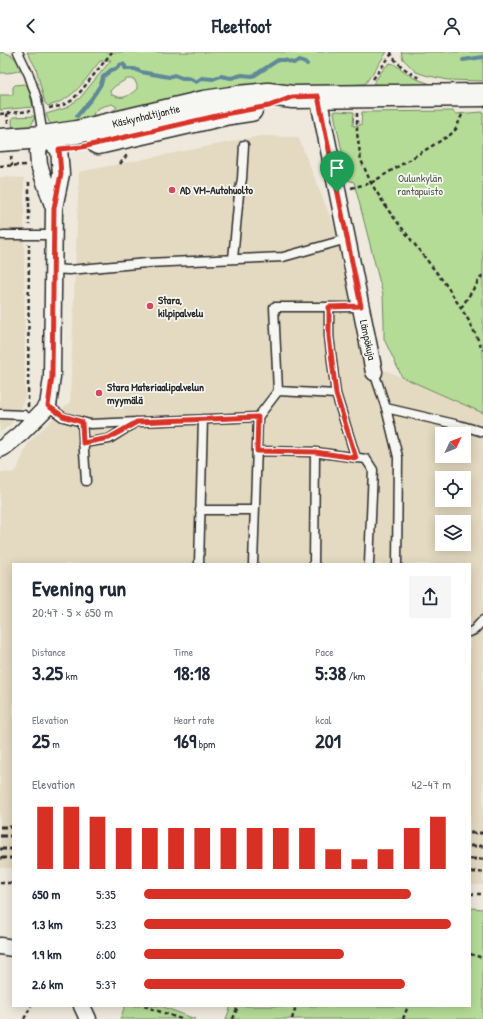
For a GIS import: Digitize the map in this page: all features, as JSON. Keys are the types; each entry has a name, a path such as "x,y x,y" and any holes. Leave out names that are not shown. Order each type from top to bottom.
{"main road":[{"name":"Käskynhaltijantie","path":"0,154 42,151 76,132 204,102 238,97 268,94 292,97 483,95"},
{"name":"Käskynhaltijantie","path":"0,140 42,151"}],"street":[{"name":"Lämpökuja","path":"318,96 374,372"},
{"path":"42,151 39,165 54,208"},
{"path":"0,449 20,434 48,406 52,377 54,208 61,174 42,151"},
{"path":"0,946 12,948"},
{"path":"82,1007 88,1019"}],"lane":[{"path":"18,52 29,75 37,99 42,151"},
{"path":"233,259 239,194 242,179 244,145"},
{"path":"3,235 54,235"},
{"path":"53,270 147,263 283,257 347,239"},
{"path":"253,563 258,417 278,391 274,307 361,306"},
{"path":"329,307 329,336 336,394 356,458"},
{"path":"374,372 386,408 398,457 397,563"},
{"path":"278,391 336,394"},
{"path":"48,406 63,416 90,424 258,417"},
{"path":"386,408 483,432"},
{"path":"0,414 24,415 33,422"},
{"path":"199,563 203,419"},
{"path":"82,422 86,481"},
{"path":"83,443 109,438 137,422"},
{"path":"257,451 315,452 366,459 373,470 369,563"},
{"path":"314,563 315,452"},
{"path":"200,510 255,510"},
{"path":"471,632 483,620"}],"path":[{"path":"0,114 61,106 71,101 81,91 112,52"},
{"path":"368,84 392,53 403,67 421,79"},
{"path":"337,192 371,183 450,135 456,129 464,107"},
{"path":"358,110 356,133 361,160 371,183 388,210 447,286 469,321 483,350"},
{"path":"0,166 42,151"},
{"path":"29,181 30,235 27,406 33,422"},
{"path":"461,308 483,274"},
{"path":"0,883 12,883"},
{"path":"471,894 483,894"},
{"path":"471,954 483,958"},
{"path":"24,1019 30,1007"},
{"path":"147,1007 180,1019"},
{"path":"233,1019 238,1007"},
{"path":"292,1019 296,1007"},
{"path":"404,1019 408,1007"}],"shaded area":[{"path":"260,136 298,137 340,241 350,307 366,373 387,371 483,413 483,885 471,885 471,563 12,563 12,868 0,868 0,472 12,473 17,470 28,443 70,402 79,172"},
{"path":"0,177 24,178 25,397 17,417 9,426 0,432"}],"green space":[{"path":"0,52 14,57 21,65 20,70 0,73"},
{"path":"27,52 387,52 365,84 286,86 53,126 49,122 46,114 66,108 80,98 111,60 100,61 84,82 72,94 57,103 48,106 45,103 36,68","holes":["127,79 134,79 137,89 125,97 119,97 111,94 110,91 115,86","112,104 117,107 112,111 93,115 96,110 103,106"]},
{"path":"401,52 483,52 483,81 448,80 416,72 403,59"},
{"path":"390,63 394,64 414,78 439,87 373,84 384,68"},
{"path":"25,84 28,87 33,107 0,110 0,95 13,95 13,87 15,85"},
{"name":"Oulunkylän rantapuisto","path":"453,111 455,114 483,112 483,413 402,377 384,339 383,295 354,182 348,180 335,118 334,112 354,112 353,126 361,125 362,112"},
{"path":"35,116 30,126 13,134 13,117"},
{"path":"471,908 483,909 483,1019 226,1019 231,1007 471,1007"},
{"path":"125,1007 164,1007 195,1019 120,1019"}],"waterway":[{"path":"463,60 483,57"},
{"path":"77,116 92,98 101,84 103,77 111,70 116,69 123,64 125,68 128,69 135,69 141,72 169,77 174,75 191,79 196,82 202,78 213,79 221,76 231,78 242,75 252,76 278,60 285,60 293,63 300,61 307,64"}],"railway":[{"path":"0,827 12,827"},
{"path":"471,833 483,833"},
{"path":"0,836 12,836"},
{"path":"471,846 483,846"},
{"path":"0,849 12,849"},
{"path":"0,858 12,858"},
{"path":"471,859 483,859"},
{"path":"471,872 483,872"}],"place":[{"name":"AD VM-Autohuolto","path":"172,190"},
{"name":"Stara, kilpipalvelu","path":"150,306"},
{"name":"Stara Materiaalipalvelun myymälä","path":"99,393"}],"route":[{"path":"318,96 319,108 337,192 361,306 329,307 329,336 336,394 356,458 315,452 257,451 258,417 137,422 109,438 83,443 82,422 63,416 48,406 52,377 54,208 61,174 59,149 82,147 225,114 269,106 292,97 318,96"}]}
